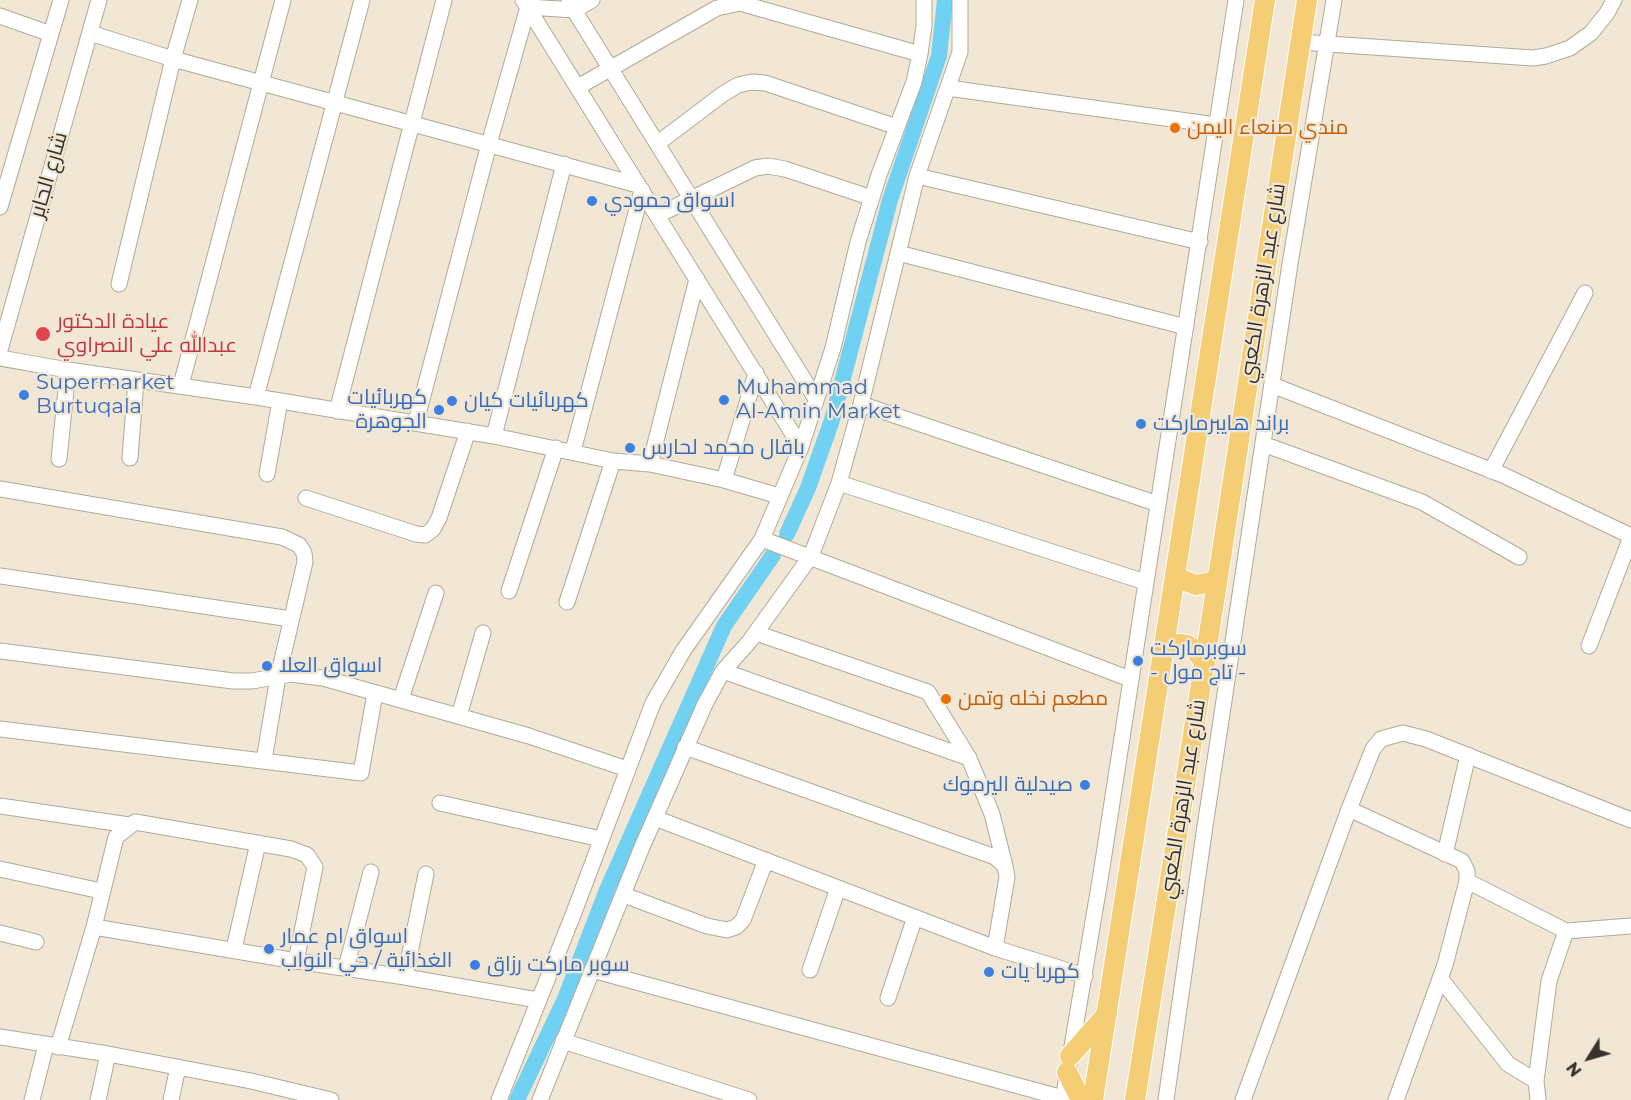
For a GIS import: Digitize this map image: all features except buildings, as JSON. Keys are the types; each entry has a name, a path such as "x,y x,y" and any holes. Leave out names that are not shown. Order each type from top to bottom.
{"main road":[{"name":"شارع عبد الزهرة الكعبي","path":"1094,1100 1265,0"},
{"name":"شارع عبد الزهرة الكعبي","path":"1135,1100 1205,663 1306,0"},
{"path":"1175,573 1180,579 1196,585 1204,585 1218,578"},
{"path":"1163,647 1188,645 1205,663"},
{"path":"1069,1099 1068,1064 1107,1014"}],"street":[{"name":"شارع الجاير","path":"0,207 5,166 61,0"},
{"name":"شارع الجاير","path":"0,350 99,0"},
{"path":"119,284 173,59 190,0"},
{"path":"181,385 283,0"},
{"path":"256,397 362,0"},
{"path":"337,411 444,0"},
{"path":"526,4 571,5 592,0"},
{"path":"499,1100 653,703 683,651 762,539 801,447 833,348 858,242 914,82 921,54 924,0"},
{"path":"540,1100 685,747 723,671 756,633 811,556 839,483 861,404 917,176 960,52 960,0"},
{"path":"1068,1064 1085,976 1236,0"},
{"path":"1166,1100 1263,444 1334,0"},
{"path":"1300,42 1533,58 1570,48 1591,33 1607,14 1614,0"},
{"path":"578,87 717,8 740,3 921,54"},
{"path":"526,4 801,447"},
{"path":"416,422 526,4"},
{"path":"571,5 816,399"},
{"path":"0,16 51,34"},
{"path":"90,33 173,59 564,164 640,187"},
{"path":"658,144 723,94 738,85 752,82 765,83 897,127"},
{"path":"948,88 1216,125"},
{"path":"494,436 564,164"},
{"path":"658,215 756,168 768,166 872,198"},
{"path":"917,176 1200,242"},
{"path":"573,451 640,187"},
{"path":"898,253 1186,327"},
{"path":"650,464 697,279"},
{"path":"1491,471 1585,293"},
{"path":"0,358 468,431 613,461 650,464 724,480 779,496"},
{"path":"59,459 68,370"},
{"path":"724,480 756,373"},
{"path":"130,458 136,380"},
{"path":"1272,386 1491,471 1631,536 1589,646"},
{"path":"267,474 280,401"},
{"path":"861,404 1158,504"},
{"path":"306,498 425,535 433,529 439,518 468,431"},
{"path":"1263,444 1422,502 1519,557"},
{"path":"509,591 556,448"},
{"path":"567,602 613,461"},
{"path":"839,483 1145,582"},
{"path":"0,489 291,539 299,544 304,553 305,562 278,677 264,760"},
{"path":"762,539 1130,679"},
{"path":"0,576 291,620"},
{"path":"401,699 436,593"},
{"path":"459,716 483,633"},
{"path":"756,633 928,692 969,758 992,814 1007,877 995,948"},
{"path":"0,651 233,681 252,681 291,674 323,678 529,736 627,769"},
{"path":"723,671 969,758"},
{"path":"0,729 361,773 375,693"},
{"path":"1243,1100 1349,809 1373,749 1381,739 1403,733 1468,755 1631,820"},
{"path":"685,747 995,857 1005,866"},
{"path":"1445,854 1468,755"},
{"path":"440,803 601,839"},
{"path":"0,806 129,825"},
{"path":"1349,809 1462,861 1467,871 1467,880 1440,978 1396,1100"},
{"path":"655,818 995,948 1085,976"},
{"path":"32,1100 94,927 116,837 129,825 135,822 291,849 307,855 315,867 296,961"},
{"path":"234,949 258,843"},
{"path":"624,895 707,926 727,930 736,927 743,920 766,860"},
{"path":"0,869 101,891"},
{"path":"346,968 371,872"},
{"path":"405,977 426,874"},
{"path":"1467,880 1566,931 1631,926"},
{"path":"810,970 838,888"},
{"path":"888,998 915,917"},
{"path":"94,927 538,1000"},
{"path":"1538,1100 1536,1081 1549,981 1566,931"},
{"path":"0,933 36,942"},
{"path":"592,970 1069,1099"},
{"path":"1440,978 1508,1064 1536,1081"},
{"path":"0,1037 178,1067 331,1100"},
{"path":"563,1041 749,1100"},
{"path":"98,1100 108,1054"},
{"path":"171,1100 178,1067"}],"waterway":[{"path":"787,534 808,488 832,420 890,200 939,56 945,0"},
{"path":"517,1100 565,999 607,890 724,626 773,555"}],"place":[{"name":"مندي صنعاء اليمن","path":"1175,128"},
{"name":"اسواق حمودي","path":"592,201"},
{"name":"عيادة الدكتور عبدالله علي النصراوي","path":"43,334"},
{"name":"Supermarket Burtuqala","path":"24,395"},
{"name":"Muhammad Al-Amin Market","path":"724,400"},
{"name":"كهربائيات كيان","path":"452,401"},
{"name":"كهربائيات الجوهرة","path":"439,410"},
{"name":"براند هايبرماركت","path":"1141,424"},
{"name":"باقال محمد لحارس","path":"630,448"},
{"name":"سوبرماركت - تاج مول -","path":"1138,661"},
{"name":"اسواق العلا","path":"267,666"},
{"name":"مطعم نخله وتمن","path":"946,699"},
{"name":"صيدلية اليرموك","path":"1085,785"},
{"name":"اسواق ام عمار الغذائية / حي النواب","path":"269,949"},
{"name":"سوبر ماركت رزاق","path":"475,965"},
{"name":"كهربا يات","path":"989,972"}]}
